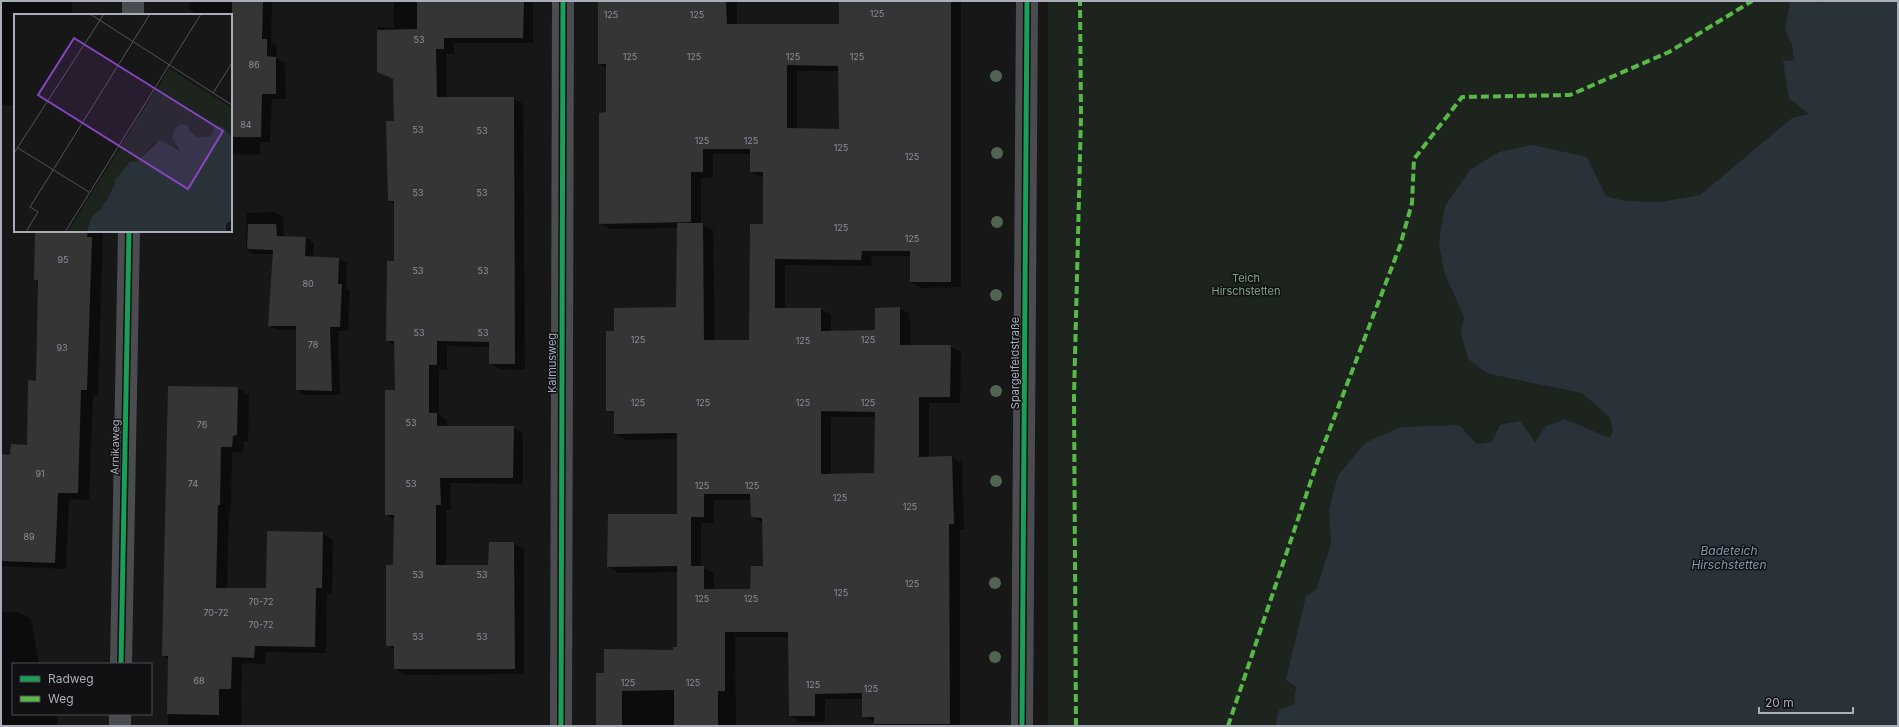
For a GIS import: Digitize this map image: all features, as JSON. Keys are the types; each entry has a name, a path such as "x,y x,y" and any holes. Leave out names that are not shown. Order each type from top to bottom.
{"street":[{"path":"133,1 133,14"},
{"name":"Kalmusweg","path":"561,726 563,1"},
{"name":"Spargelfeldstraße","path":"1022,726 1027,1"},
{"name":"Arnikaweg","path":"121,663 129,232"},
{"path":"120,715 120,726"}],"green space":[{"name":"Teich Hirschstetten","path":"1048,1 1790,1 1785,30 1792,46 1794,60 1784,61 1809,114 1792,118 1700,195 1660,202 1625,201 1606,196 1587,157 1444,272 1464,317 1461,332 1489,374 1582,393 1610,418 1613,430 1610,438 1565,419 1546,426 1535,442 1492,442 1477,444 1459,425 1365,443 1338,475 1329,509 1331,544 1316,590 1296,687 1294,704 1276,724 1278,726 1048,726"}],"water":[{"name":"Badeteich Hirschstetten","path":"1790,1 1814,1 1819,3 1822,1 1898,1 1898,726 1278,726 1276,724 1279,710 1294,704 1296,687 1286,680 1306,596 1316,590 1331,544 1329,509 1338,475 1365,443 1401,427 1459,425 1477,444 1492,442 1500,425 1520,421 1535,442 1546,426 1565,419 1610,438 1613,430 1610,418 1582,393 1489,374 1468,359 1461,332 1464,317 1444,272 1439,242 1445,206 1470,170 1499,152 1532,145 1587,157 1606,196 1625,201 1660,202 1700,195 1792,118 1809,114 1789,98 1783,61 1794,60 1792,45 1785,30"}],"building":[{"path":"232,1 263,1 262,39 267,39 267,56 276,57 276,94 262,94 261,137 232,137"},
{"path":"417,1 524,1 523,38 444,38 444,49 436,49 437,97 514,97 515,364 489,364 489,342 437,341 437,365 429,365 429,413 437,413 437,426 514,426 513,478 440,478 441,505 436,505 436,565 488,565 489,542 514,542 515,669 394,669 394,646 386,646 386,565 393,565 394,515 385,515 385,390 395,390 394,341 386,341 387,261 394,261 394,201 388,201 386,121 394,121 393,79 377,72 377,30 417,29"},
{"path":"598,1 726,1 727,24 839,24 839,1 951,1 951,282 910,282 910,251 862,251 861,260 775,259 775,308 821,308 821,331 875,330 875,308 900,307 900,345 951,345 950,397 919,397 919,457 952,456 954,524 949,524 950,724 874,724 874,717 862,717 862,693 815,694 815,716 789,716 788,632 725,632 725,691 718,691 718,726 674,726 674,690 622,691 622,726 596,726 596,673 604,673 604,649 673,650 673,647 677,647 677,566 607,567 608,514 677,514 677,433 614,434 614,411 606,411 606,331 614,331 614,308 676,307 677,223 703,223 704,340 749,340 750,224 763,224 763,172 750,172 750,149 703,149 703,172 691,172 691,222 599,224 599,113 606,112 606,64 598,64","holes":["787,65 838,66 839,129 787,128","821,411 875,412 874,473 821,474","704,494 750,494 751,517 762,518 763,566 751,566 750,589 704,589 704,566 691,566 691,517 704,517"]},
{"path":"248,224 276,224 277,236 306,237 305,256 339,258 338,284 342,284 340,327 330,327 332,391 296,390 296,326 268,326 273,250 247,249"},
{"path":"35,232 88,232 87,237 92,237 87,390 81,390 78,493 58,493 55,563 1,561 1,454 10,455 11,444 27,445 28,380 36,381 38,280 34,280"},
{"path":"168,386 238,387 237,435 233,436 232,447 221,447 216,588 266,588 267,531 323,532 322,588 316,588 315,647 255,646 254,658 232,657 231,689 219,689 219,715 167,714 168,656 162,656"}],"marked path":[{"path":"1076,726 1074,397 1081,116 1080,1"},
{"path":"1228,726 1318,460 1400,246 1412,203 1414,159 1462,97 1570,95 1669,52 1752,1"}],"cycle path":[{"path":"561,726 563,1"},
{"path":"1022,726 1027,1"},
{"path":"121,663 129,232"}]}
